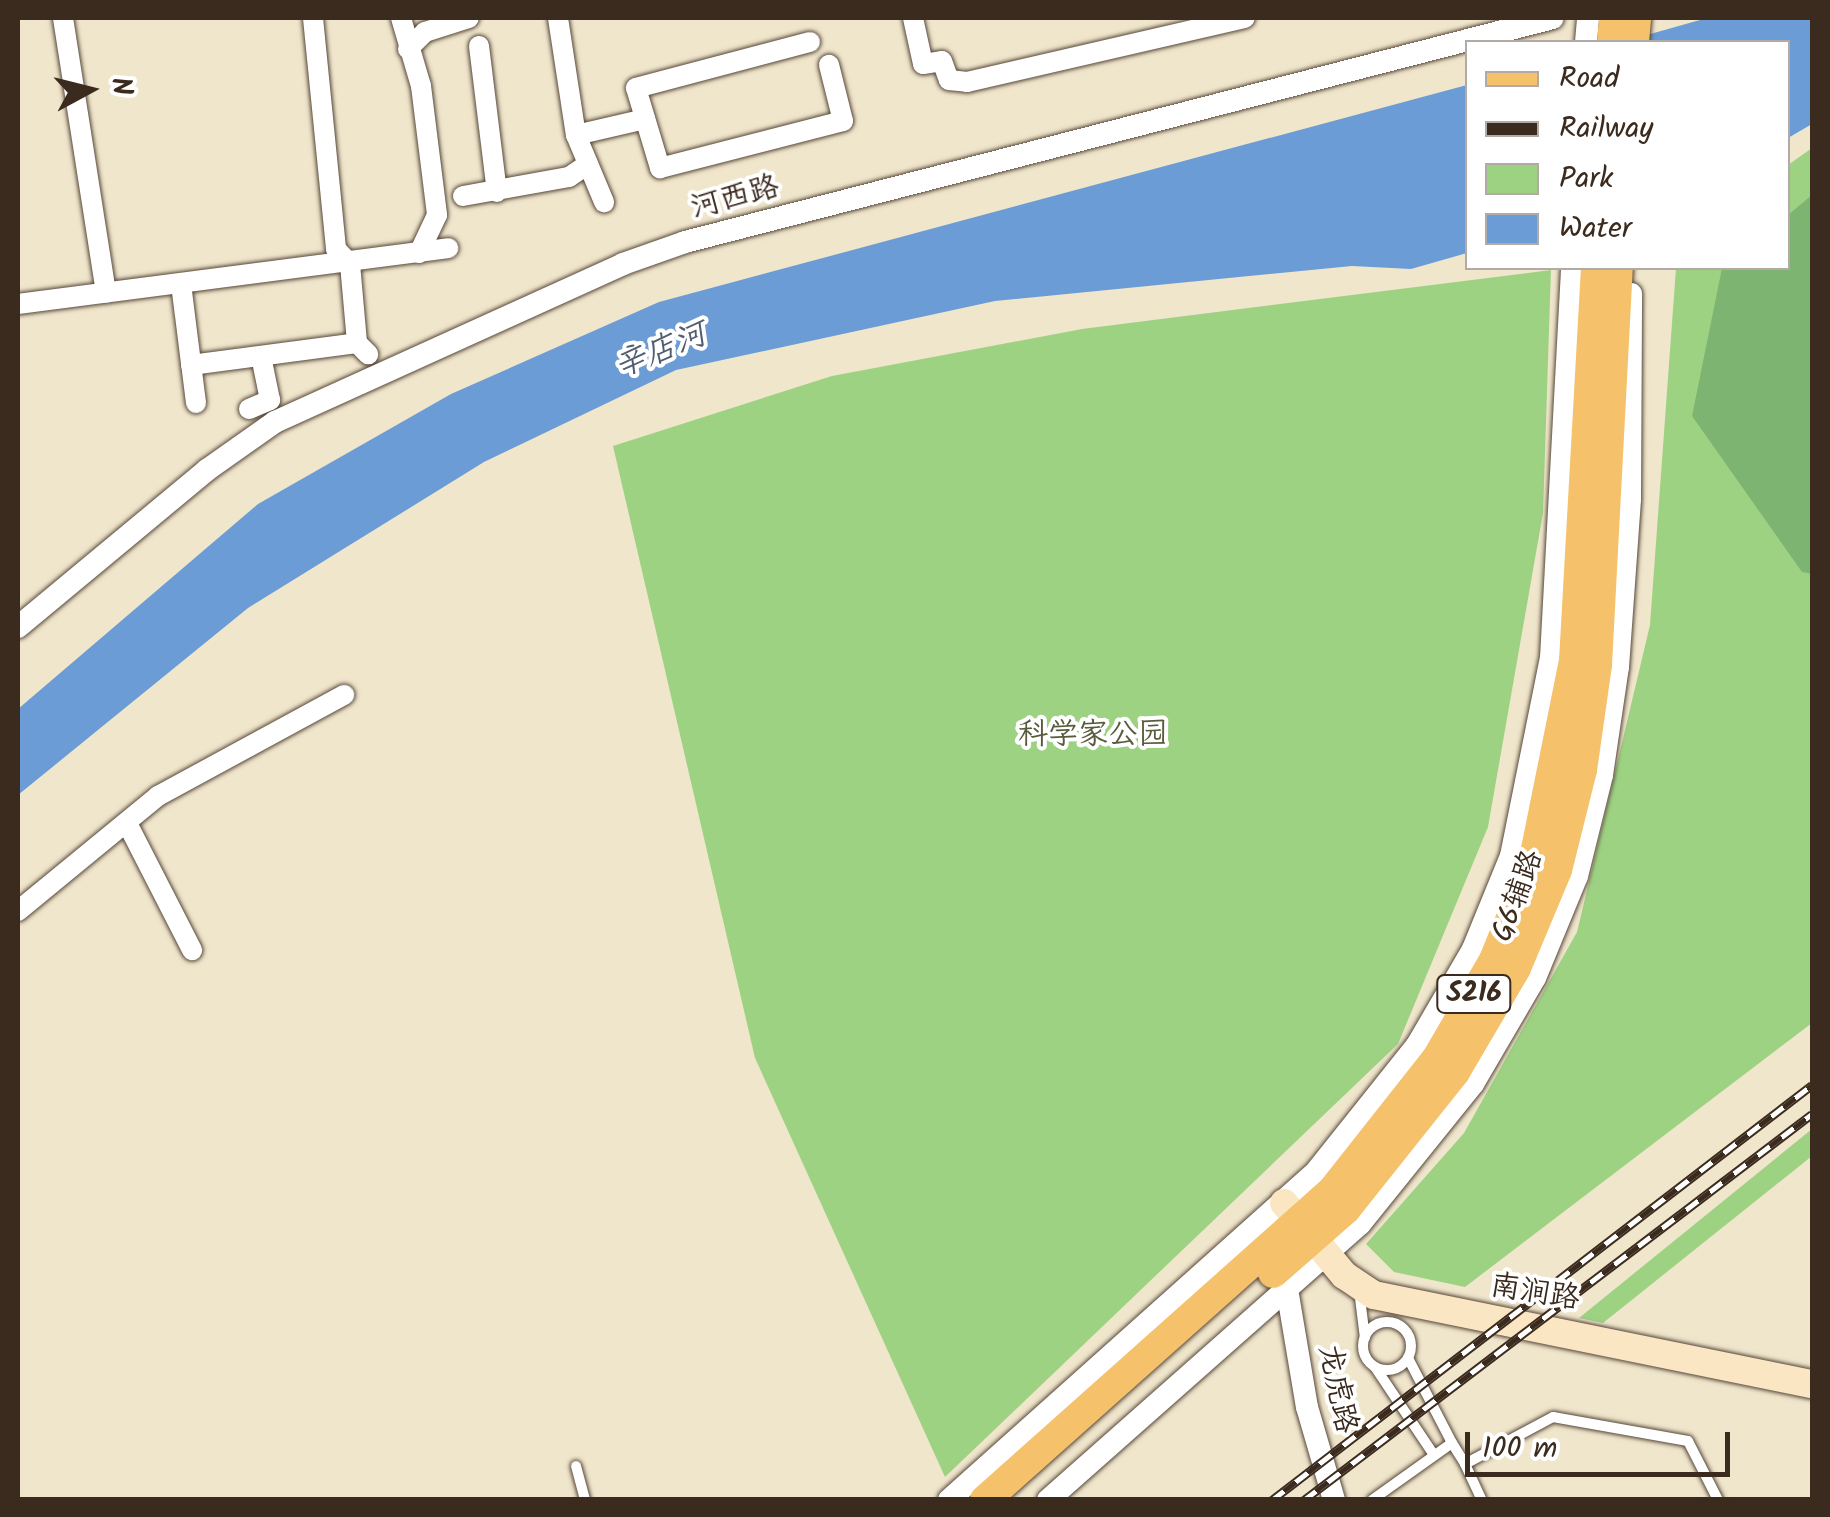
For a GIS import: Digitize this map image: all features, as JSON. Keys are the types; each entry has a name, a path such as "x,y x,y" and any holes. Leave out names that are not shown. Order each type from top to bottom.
{"main road":[{"name":"G6辅路","path":"1016,1500 1306,1229 1384,1132 1436,1058 1494,960 1534,864 1574,661 1602,304 1596,270"},
{"name":"G6辅路","path":"1602,304 1617,270"},
{"name":"G6辅路","path":"985,1500 1306,1229"},
{"name":"南涧路","path":"1306,1229 1358,1284 1404,1317 1579,1333 1812,1384"}],"street":[{"path":"64,18 106,292"},
{"path":"191,365 363,348 350,264 336,249 313,18"},
{"path":"401,18 421,86 436,216 419,253"},
{"path":"408,49 425,32 468,18"},
{"path":"558,18 576,135 604,202"},
{"path":"913,18 924,64 942,61 949,80 968,82 1245,18"},
{"name":"河西路","path":"1468,40 1553,18"},
{"name":"河西路","path":"18,627 207,470 275,422 624,264 685,242 1465,41"},
{"path":"810,42 636,88 660,168 843,121 828,65"},
{"path":"480,46 497,192"},
{"path":"576,135 645,120"},
{"path":"463,196 569,177 588,164"},
{"path":"18,304 350,264 448,248"},
{"path":"1574,270 1602,304 1630,270"},
{"path":"181,284 196,403"},
{"name":"G6辅路","path":"949,1500 1306,1229 1416,1162 1473,1084 1535,978 1577,876 1602,775 1618,667 1630,499 1602,304"},
{"path":"249,409 270,400 260,356"},
{"path":"18,911 158,796 344,695"},
{"path":"126,824 192,950"},
{"name":"G6辅路","path":"1048,1500 1287,1290 1306,1229"},
{"name":"龙虎路","path":"1287,1290 1307,1408 1334,1500"}],"lane":[{"path":"1358,1284 1365,1354 1434,1454"},
{"path":"1365,1338 1382,1323 1404,1317 1408,1358 1482,1500"},
{"path":"1374,1366 1390,1370 1408,1358"},
{"path":"1465,1464 1552,1418 1688,1441 1718,1500"},
{"path":"1372,1500 1452,1443"},
{"path":"576,1466 585,1500"}],"green space":[{"path":"1812,148 1812,1023 1465,1287 1394,1272 1366,1244 1464,1133 1577,932 1650,625 1676,270 1790,270 1790,164"},
{"path":"1812,195 1812,574 1802,572 1692,416 1722,270 1790,270 1790,213"},
{"name":"科学家公园","path":"1551,270 1543,513 1488,827 1398,1044 945,1477 755,1058 613,446 832,376 1082,329"},
{"path":"1812,1129 1812,1156 1603,1323 1579,1318"}],"water":[{"path":"1707,18 1812,18 1812,124 1790,137 1790,40 1629,40"},
{"name":"辛店河","path":"1465,86 1465,254 1411,269 1352,266 995,301 676,370 484,462 248,608 18,795 18,709 258,504 451,394 659,302"}],"railway":[{"path":"1272,1500 1812,1085"},
{"path":"1304,1500 1812,1114"}]}
